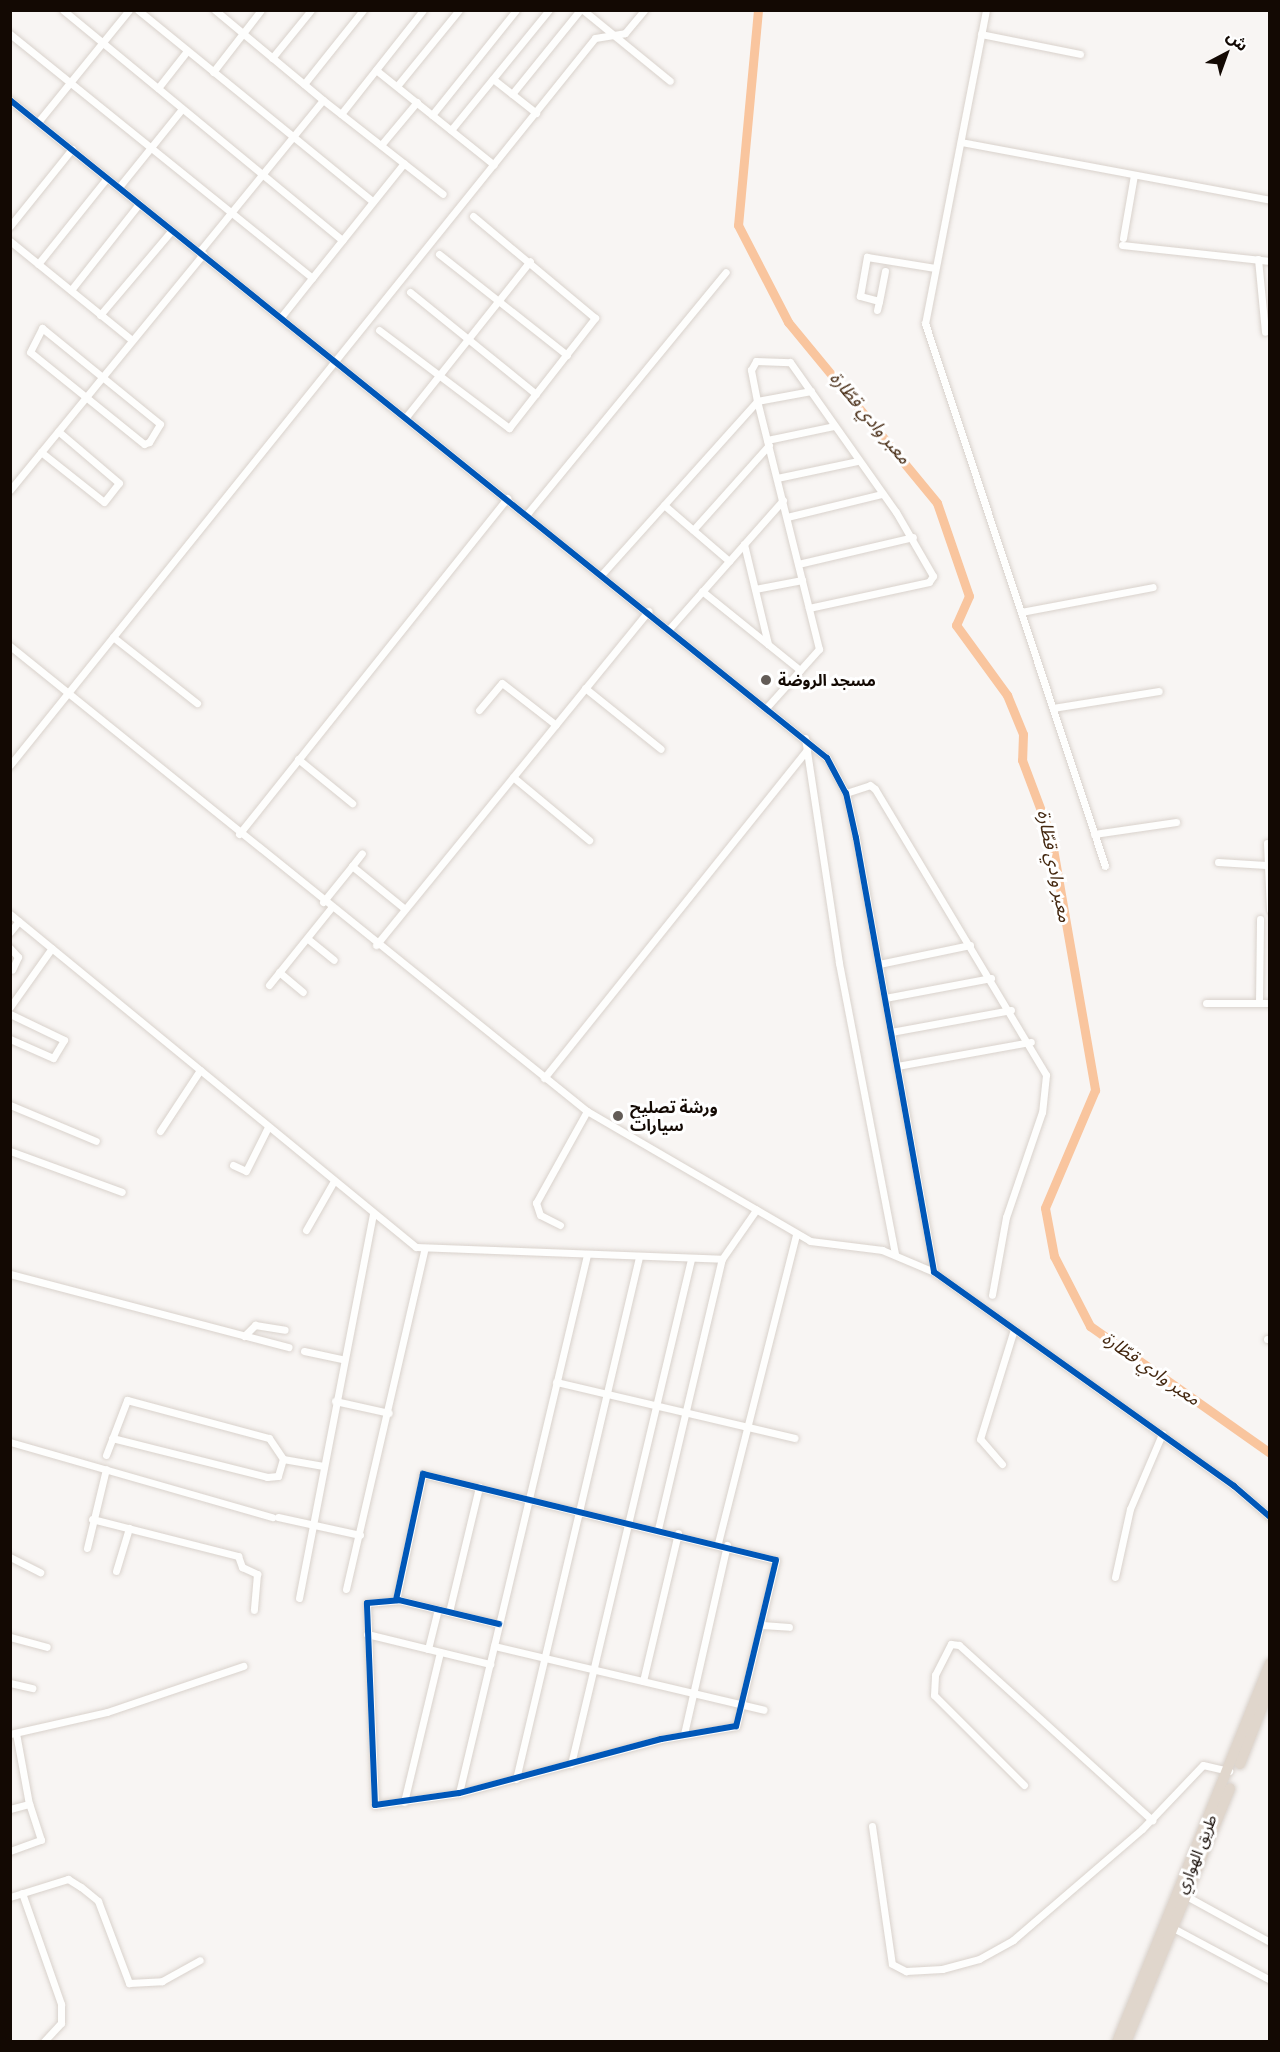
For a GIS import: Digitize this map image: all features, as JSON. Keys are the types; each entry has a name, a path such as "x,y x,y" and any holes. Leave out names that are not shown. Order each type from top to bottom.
{"highway":[{"name":"طريق الهواري","path":"1117,2042 1229,1772 1269,1664"},
{"name":"طريق الهواري","path":"1126,2042 1188,1898 1268,1693"}],"street":[{"path":"63,10 342,240"},
{"path":"38,122 105,43 129,10"},
{"path":"138,10 373,202"},
{"path":"215,10 323,100 443,194"},
{"path":"213,72 261,10"},
{"path":"272,58 311,10"},
{"path":"304,84 363,10"},
{"path":"341,114 423,10"},
{"path":"397,86 459,10"},
{"path":"432,115 516,10"},
{"path":"451,130 549,10"},
{"path":"512,94 582,10 670,81"},
{"path":"10,765 595,38 625,33 644,10"},
{"path":"986,10 935,268 926,327 1105,866"},
{"path":"10,34 312,278"},
{"path":"981,34 1080,54"},
{"path":"158,88 187,51"},
{"path":"376,70 494,165"},
{"path":"493,79 536,113"},
{"path":"10,100 648,611 827,758 846,793 934,1272"},
{"path":"10,490 323,100"},
{"path":"381,145 417,102"},
{"path":"119,187 182,109"},
{"path":"961,142 1269,200"},
{"path":"10,226 72,149"},
{"path":"281,317 404,163"},
{"path":"1134,175 1122,242 1269,261"},
{"path":"38,264 107,178"},
{"path":"70,290 139,204"},
{"path":"379,330 507,430 567,355 594,315 473,216"},
{"path":"100,315 172,230"},
{"path":"10,241 132,340"},
{"path":"440,254 567,355"},
{"path":"879,301 860,296 867,257 935,268"},
{"path":"1258,260 1265,332"},
{"path":"406,417 530,261"},
{"path":"877,310 885,271"},
{"path":"526,514 726,272"},
{"path":"410,292 536,394"},
{"path":"42,328 160,424 156,436 144,444 86,397 30,352 42,328"},
{"path":"767,707 819,649 757,401 751,370 756,361 790,362 913,537 933,580 809,608"},
{"path":"602,574 757,401 810,392"},
{"path":"693,530 768,442 834,426"},
{"path":"41,452 102,502 119,483 58,431"},
{"path":"777,478 858,461"},
{"path":"787,517 881,494"},
{"path":"239,834 507,498"},
{"path":"669,629 783,500"},
{"path":"664,505 729,561"},
{"path":"798,564 913,537"},
{"path":"744,544 768,644"},
{"path":"755,590 802,580"},
{"path":"1021,612 1153,587"},
{"path":"702,591 800,670"},
{"path":"376,945 648,611"},
{"path":"113,637 197,703"},
{"path":"10,646 67,695 376,945 587,1111 796,1234 818,1244 895,1254 934,1272 1162,1434 1269,1517"},
{"path":"479,710 502,683 556,724"},
{"path":"585,688 661,748"},
{"path":"1053,708 1159,691"},
{"path":"805,738 839,963 895,1254"},
{"path":"544,1078 807,750"},
{"path":"298,759 352,803"},
{"path":"513,777 589,840"},
{"path":"846,793 866,786 875,789 1031,1042 1046,1076 1046,1094 1006,1217 992,1295"},
{"path":"1094,834 1176,822"},
{"path":"1267,843 1269,910"},
{"path":"323,902 362,853"},
{"path":"1218,862 1266,864"},
{"path":"351,866 405,909"},
{"path":"269,985 332,908"},
{"path":"10,914 373,1214 425,1248 722,1259"},
{"path":"1259,1003 1260,919"},
{"path":"10,932 19,921"},
{"path":"308,939 334,960"},
{"path":"879,964 970,945"},
{"path":"10,948 18,957 12,970"},
{"path":"10,1007 52,948"},
{"path":"279,972 303,992"},
{"path":"885,998 991,978"},
{"path":"1206,1004 1269,1003"},
{"path":"891,1032 1011,1010"},
{"path":"10,1014 64,1042 53,1058 10,1039"},
{"path":"897,1066 1031,1042"},
{"path":"159,1131 200,1070"},
{"path":"10,1105 96,1141"},
{"path":"560,1225 540,1215 536,1203 587,1111"},
{"path":"233,1165 246,1171 268,1127"},
{"path":"10,1151 122,1192"},
{"path":"306,1230 334,1180"},
{"path":"658,1529 722,1259 756,1210"},
{"path":"299,1598 322,1466 373,1214"},
{"path":"718,1543 796,1234"},
{"path":"346,1589 389,1413 425,1248"},
{"path":"459,1793 587,1255"},
{"path":"516,1779 639,1257"},
{"path":"571,1764 691,1259"},
{"path":"10,1274 289,1347"},
{"path":"244,1336 255,1325 285,1330"},
{"path":"1002,1464 980,1439 1014,1329"},
{"path":"304,1351 343,1359"},
{"path":"556,1382 795,1438"},
{"path":"106,1455 128,1400 269,1438 283,1459 322,1466"},
{"path":"335,1401 389,1413"},
{"path":"1115,1577 1130,1509 1162,1434"},
{"path":"112,1438 267,1477 278,1476 283,1459"},
{"path":"10,1442 275,1517 360,1535"},
{"path":"87,1548 92,1519 106,1469"},
{"path":"396,1600 420,1476 529,1498 678,1533 776,1560 743,1705 736,1726 684,1734 459,1793 405,1802 373,1802 367,1603 396,1600 499,1624"},
{"path":"449,1612 479,1487"},
{"path":"92,1519 238,1556 242,1567 257,1574 254,1610"},
{"path":"116,1571 129,1528"},
{"path":"643,1681 678,1533"},
{"path":"684,1734 727,1545"},
{"path":"10,1557 40,1572"},
{"path":"428,1649 438,1610"},
{"path":"762,1624 789,1626"},
{"path":"367,1634 490,1664"},
{"path":"10,1637 46,1647"},
{"path":"1024,1785 934,1695 935,1675 951,1644 959,1645 1152,1820"},
{"path":"494,1646 764,1710"},
{"path":"405,1802 440,1652"},
{"path":"10,1851 41,1840 29,1804 13,1734 107,1712 243,1666"},
{"path":"10,1683 32,1688"},
{"path":"872,1826 890,1960 906,1971 960,1966 993,1953 1152,1820 1203,1765 1229,1772"},
{"path":"10,1809 29,1804"},
{"path":"10,1897 68,1879 90,1894 98,1901 129,1983 162,1981 200,1960"},
{"path":"22,1893 61,2004 61,2023 43,2042"},
{"path":"1188,1898 1269,1942"},
{"path":"1175,1929 1269,1980"}],"waterway":[{"name":"معبر وادي قطّارة","path":"758,10 738,225 788,322 937,503 969,596 956,625 1007,695 1023,734 1022,760 1051,837 1095,1090 1045,1208 1054,1256 1090,1326 1270,1453"}],"cycle path":[{"path":"10,100 827,758 846,793 856,838 934,1272 1234,1486 1270,1517"},
{"path":"396,1600 423,1474 776,1560 736,1726 661,1739 459,1793 375,1805 367,1603 399,1600 499,1624"}],"place":[{"name":"مسجد الروضة","path":"766,680"},
{"name":"ورشة تصليح سيارات","path":"618,1116"}]}
